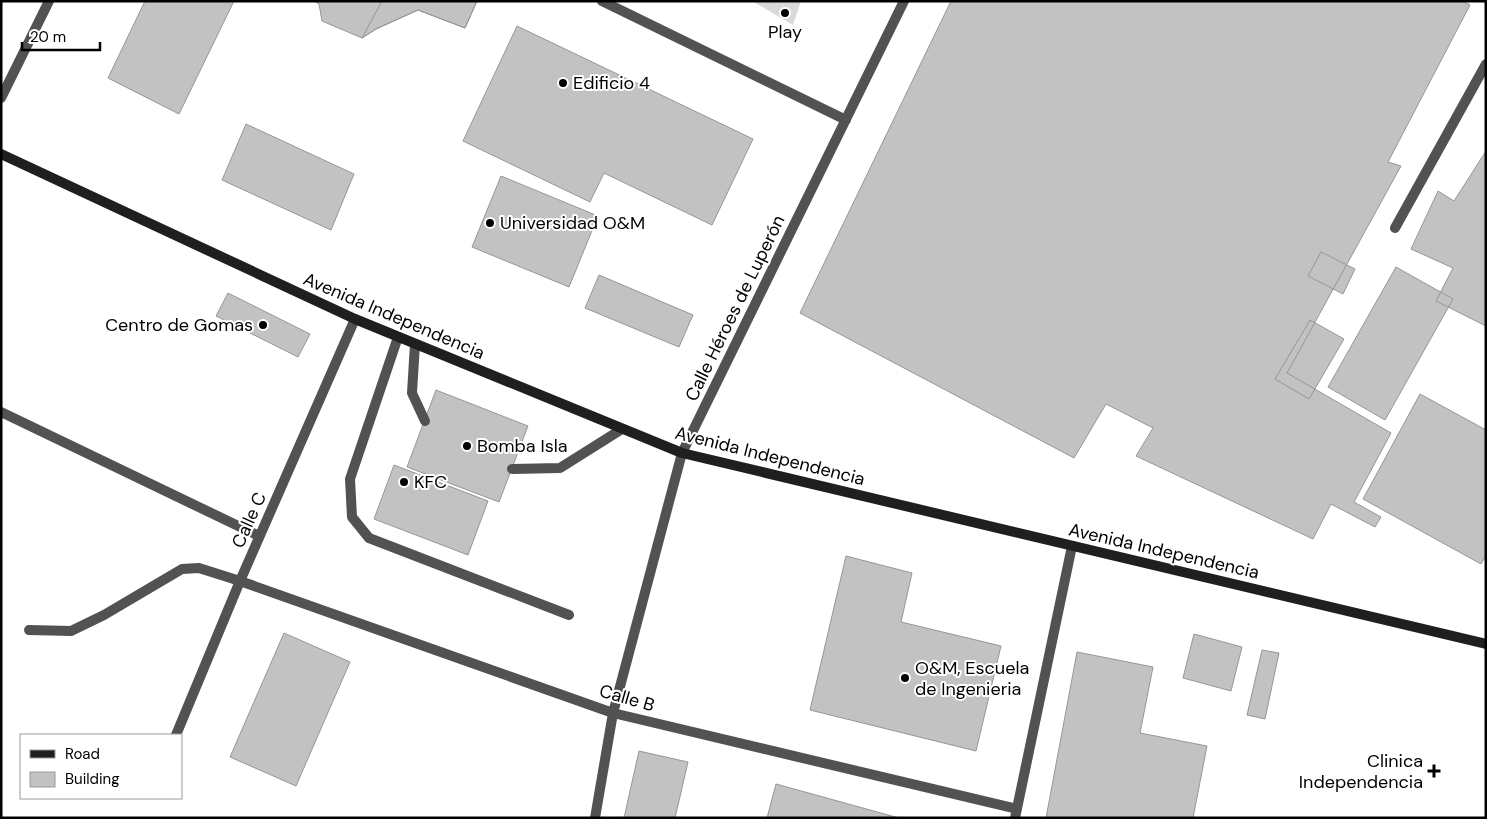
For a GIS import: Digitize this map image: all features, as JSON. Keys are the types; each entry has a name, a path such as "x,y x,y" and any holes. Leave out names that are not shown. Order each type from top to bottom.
{"main road":[{"name":"Avenida Independencia","path":"1,154 355,319 682,453 1486,644"}],"street":[{"path":"1,98 49,1"},
{"path":"602,1 846,120"},
{"name":"Calle Héroes de Luperón","path":"595,818 613,713 682,453 904,1"},
{"path":"1395,228 1486,64"},
{"name":"Calle C","path":"176,734 240,581 355,319"},
{"path":"398,337 350,479 352,517 369,538 568,615"},
{"path":"415,344 412,393 424,421"},
{"path":"1,412 260,536"},
{"path":"512,469 560,468 622,429"},
{"path":"1016,814 1072,546"},
{"name":"Calle B","path":"29,630 71,631 104,615 182,569 199,568 613,713 1016,814"}],"shaded area":[{"name":"Play","path":"752,1 801,1 793,25"}],"building":[{"path":"145,1 234,1 179,114 108,78"},
{"path":"314,1 477,1 465,28 418,10 376,29 362,38 322,21 319,4"},
{"path":"382,1 477,1 465,28 418,10 376,29 362,38"},
{"path":"951,1 1462,1 1470,5 1388,162 1401,166 1287,373 1391,433 1354,502 1381,517 1375,527 1331,504 1313,539 1136,456 1153,428 1106,404 1074,458 800,313"},
{"name":"Edificio 4","path":"517,26 753,139 712,225 604,173 590,202 463,141"},
{"path":"246,124 354,174 331,230 222,180"},
{"path":"1486,151 1486,326 1436,301 1453,268 1411,249 1438,191 1454,201"},
{"path":"501,176 598,216 569,287 472,247"},
{"path":"1321,252 1355,269 1343,294 1308,276"},
{"path":"1396,267 1453,299 1385,420 1328,387"},
{"path":"599,275 693,315 679,347 585,308"},
{"name":"Centro de Gomas","path":"228,293 310,334 298,357 216,316"},
{"path":"1310,320 1344,339 1309,399 1275,379"},
{"name":"Bomba Isla","path":"436,390 528,426 499,502 407,467"},
{"path":"1420,394 1486,430 1486,555 1481,564 1363,499"},
{"path":"394,465 488,501 468,555 374,519"},
{"name":"O&M, Escuela de Ingenieria","path":"846,556 912,573 901,622 1001,646 976,751 810,710"},
{"path":"284,633 350,662 296,786 230,757"},
{"path":"1194,634 1242,647 1231,691 1183,678"},
{"path":"1262,650 1279,653 1265,719 1247,715"},
{"path":"1077,652 1153,667 1140,733 1207,746 1193,818 1046,818"},
{"path":"639,751 688,762 675,818 624,818"},
{"path":"776,784 899,818 767,818"}],"place":[{"name":"Play","path":"785,13"},
{"name":"Edificio 4","path":"563,83"},
{"name":"Universidad O&M","path":"490,223"},
{"name":"Centro de Gomas","path":"263,325"},
{"name":"Bomba Isla","path":"467,446"},
{"name":"KFC","path":"404,482"},
{"name":"O&M, Escuela de Ingenieria","path":"905,678"},
{"name":"Clinica Independencia","path":"1434,771"}]}
